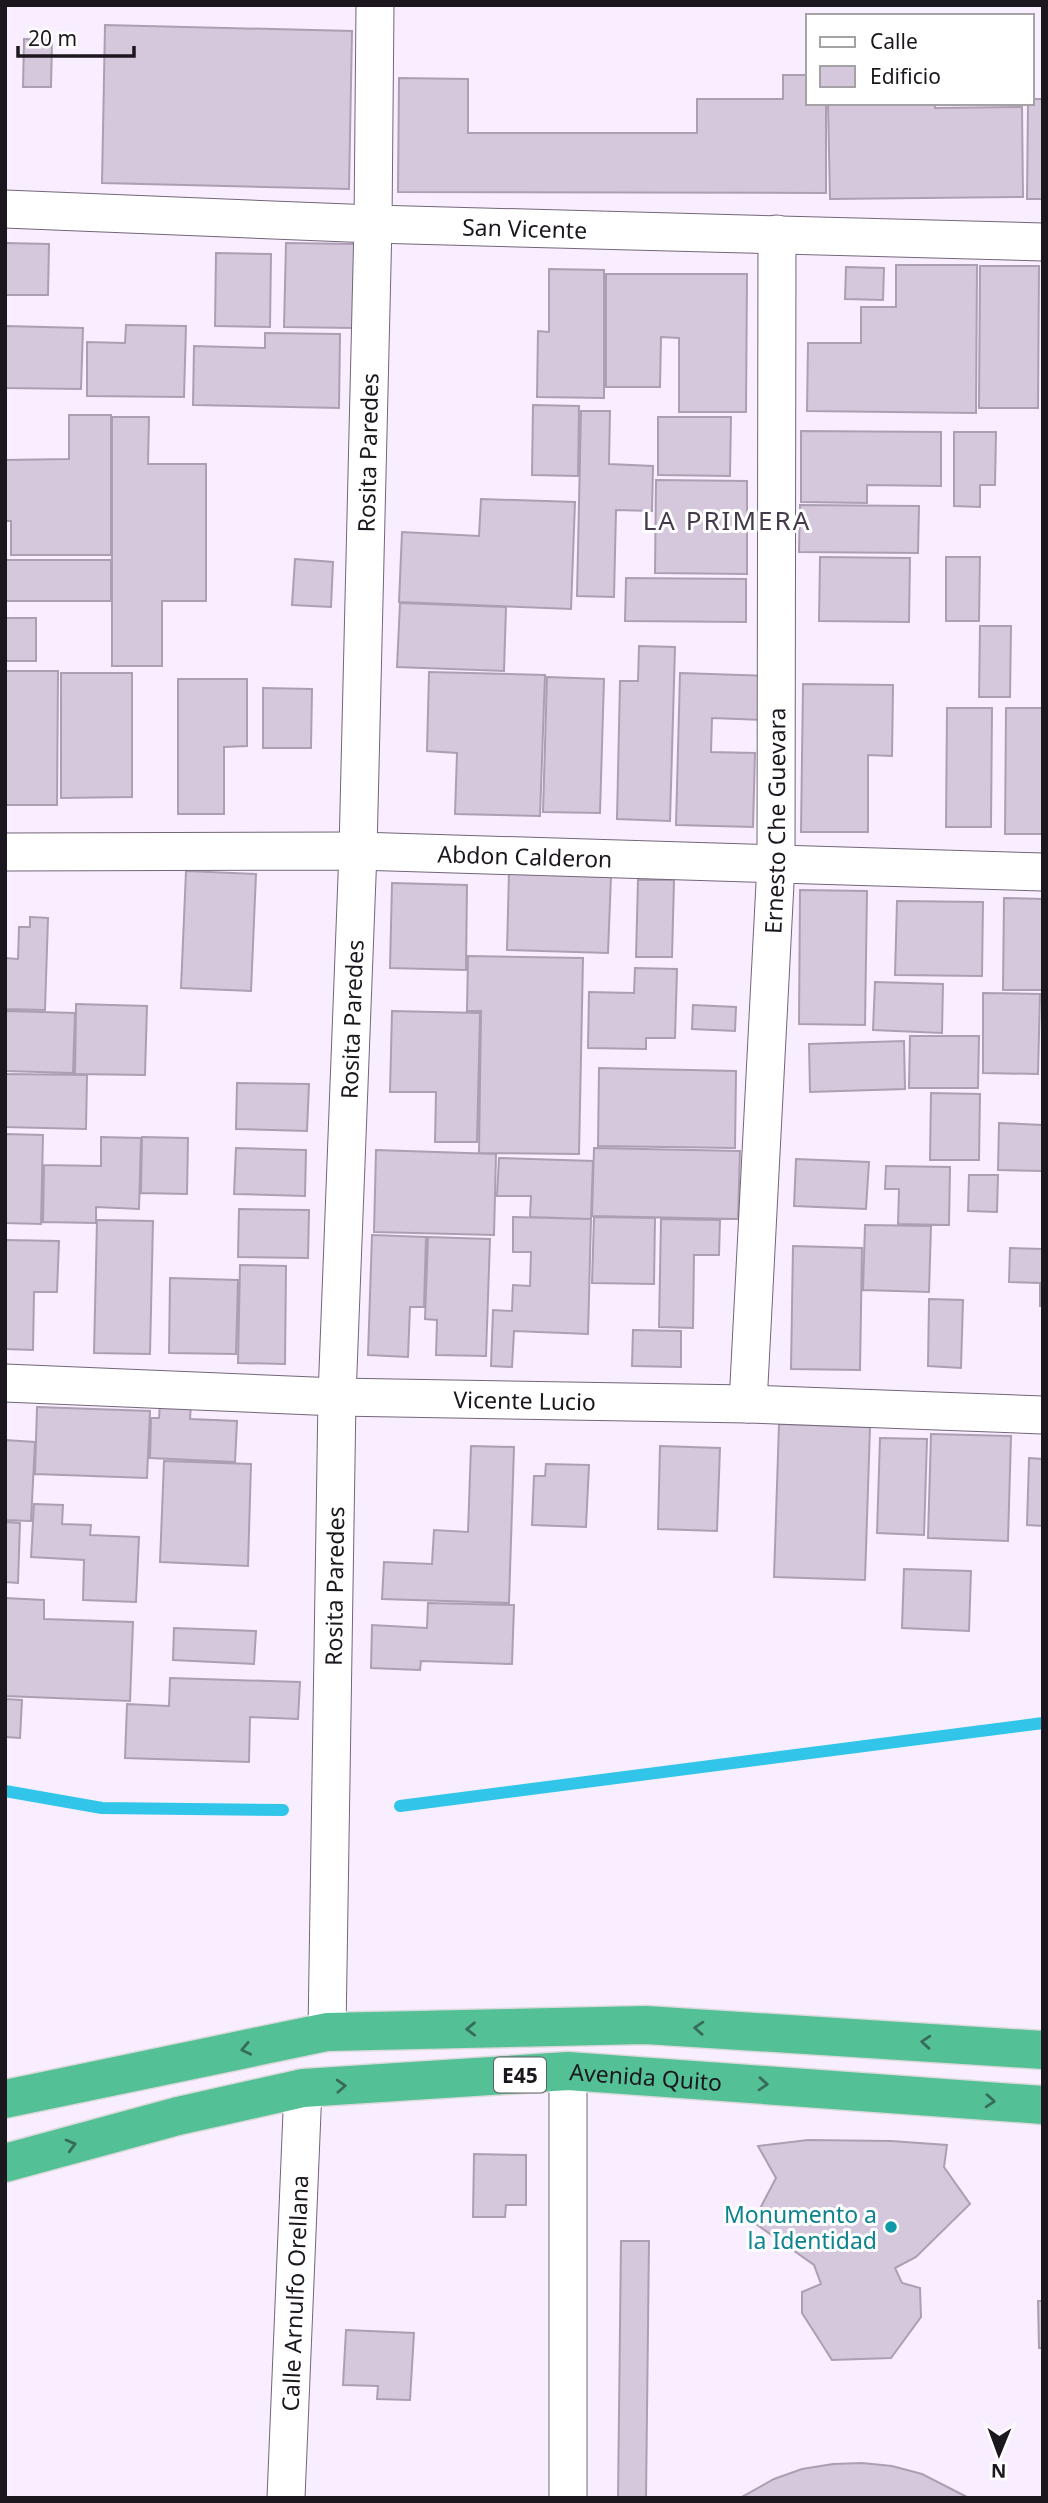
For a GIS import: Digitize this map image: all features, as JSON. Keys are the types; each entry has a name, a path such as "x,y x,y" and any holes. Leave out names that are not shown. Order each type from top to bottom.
{"highway":[{"name":"Avenida Quito","path":"5,2099 327,2032 646,2025 1043,2050"},
{"name":"Avenida Quito","path":"5,2163 178,2116 303,2088 568,2071 1043,2105"}],"street":[{"name":"Rosita Paredes","path":"327,2032 337,1397 358,851 373,224 375,5"},
{"name":"San Vicente","path":"5,209 373,224 1043,242"},
{"name":"Ernesto Che Guevara","path":"748,1404 776,864 777,234"},
{"name":"Abdon Calderon","path":"5,852 358,851 1043,872"},
{"name":"Vicente Lucio","path":"5,1383 337,1397 748,1404 1043,1415"},
{"path":"568,2071 568,2498"},
{"name":"Calle Arnulfo Orellana","path":"286,2498 303,2088"}],"building":[{"path":"105,25 352,31 349,189 102,183"},
{"path":"24,39 52,40 51,87 23,87"},
{"path":"783,75 806,75 806,105 826,105 826,193 398,192 399,78 468,79 468,133 697,133 697,99 783,99"},
{"path":"1034,99 1043,99 1043,199 1027,199 1028,105 1034,105"},
{"path":"828,105 1022,107 1023,197 830,199"},
{"path":"5,243 49,244 48,295 5,295"},
{"path":"286,243 355,244 354,328 284,327"},
{"path":"216,253 271,254 270,327 215,326"},
{"path":"896,265 977,265 976,413 807,411 808,343 861,343 861,307 896,307"},
{"path":"980,266 1039,266 1038,408 979,408"},
{"path":"846,267 884,268 883,300 845,299"},
{"path":"549,269 604,270 604,398 537,397 538,331 549,332"},
{"path":"606,274 747,274 746,412 679,412 679,338 661,337 660,387 606,387"},
{"path":"126,325 186,326 184,397 87,396 87,342 125,343"},
{"path":"5,326 83,328 81,389 5,388"},
{"path":"265,333 340,334 339,408 193,405 194,346 265,348"},
{"path":"533,405 579,406 578,476 532,475"},
{"path":"581,411 610,411 609,464 653,466 652,511 616,510 614,597 577,596"},
{"path":"69,415 111,415 111,555 11,555 11,521 5,521 5,460 69,459"},
{"path":"112,417 149,417 148,464 206,464 206,601 162,601 162,666 112,666"},
{"path":"658,417 731,417 730,476 658,475"},
{"path":"801,431 941,432 941,486 867,485 867,503 801,502"},
{"path":"954,432 996,432 995,485 980,485 980,507 954,506"},
{"path":"656,480 747,481 747,574 655,573"},
{"path":"481,499 575,502 571,609 399,602 402,532 479,536"},
{"path":"800,505 919,506 918,553 799,552"},
{"path":"820,557 910,558 909,622 819,621"},
{"path":"946,557 980,557 979,621 946,621"},
{"path":"295,559 333,562 331,607 292,605"},
{"path":"5,560 111,560 111,601 5,601"},
{"path":"626,578 746,579 746,622 625,621"},
{"path":"400,603 506,607 504,671 397,667"},
{"path":"5,618 36,618 36,661 5,661"},
{"path":"980,626 1011,626 1010,697 979,697"},
{"path":"639,646 675,647 670,821 617,819 620,681 638,681"},
{"path":"5,671 58,671 57,805 5,805"},
{"path":"429,672 545,675 540,816 455,814 457,753 427,751"},
{"path":"61,673 132,673 132,797 61,798"},
{"path":"680,673 769,676 767,720 712,718 711,752 755,753 753,827 676,825"},
{"path":"547,677 604,679 600,813 543,812"},
{"path":"178,679 247,679 247,746 224,747 224,814 178,814"},
{"path":"803,684 893,685 892,756 868,755 868,832 801,832"},
{"path":"263,688 312,689 311,748 263,748"},
{"path":"947,708 992,708 991,827 946,827"},
{"path":"1006,708 1043,708 1043,834 1005,834"},
{"path":"186,871 256,874 251,991 181,988"},
{"path":"509,872 611,876 608,953 507,950"},
{"path":"638,880 674,880 672,957 636,957"},
{"path":"392,883 467,885 466,970 390,968"},
{"path":"800,890 867,891 865,1025 799,1024"},
{"path":"1004,898 1043,899 1043,990 1003,990"},
{"path":"897,901 983,902 982,976 895,975"},
{"path":"30,917 48,918 45,1010 5,1009 5,958 18,959 19,927 30,927"},
{"path":"468,956 583,958 579,1154 479,1153 481,1011 467,1011"},
{"path":"635,968 677,969 675,1038 646,1038 646,1049 588,1048 589,992 634,993"},
{"path":"875,982 943,984 942,1033 873,1030"},
{"path":"983,993 1040,994 1038,1074 983,1073"},
{"path":"76,1004 147,1006 145,1075 75,1074"},
{"path":"693,1005 736,1007 735,1031 692,1029"},
{"path":"5,1011 75,1013 73,1073 5,1071"},
{"path":"392,1011 480,1013 477,1142 435,1142 436,1092 390,1092"},
{"path":"910,1036 979,1036 978,1088 909,1088"},
{"path":"904,1041 905,1089 810,1092 809,1044"},
{"path":"599,1068 736,1071 735,1148 598,1146"},
{"path":"5,1074 87,1075 86,1129 5,1127"},
{"path":"237,1083 309,1084 307,1131 236,1129"},
{"path":"931,1093 980,1094 979,1160 930,1160"},
{"path":"999,1123 1043,1125 1043,1171 998,1170"},
{"path":"5,1134 43,1135 41,1224 5,1223"},
{"path":"101,1137 141,1138 139,1209 96,1207 96,1223 43,1222 44,1165 101,1166"},
{"path":"142,1137 188,1138 187,1194 141,1193"},
{"path":"236,1148 306,1150 305,1196 234,1194"},
{"path":"594,1148 740,1151 738,1219 592,1216"},
{"path":"376,1150 496,1154 494,1235 374,1232"},
{"path":"499,1158 593,1161 591,1219 530,1217 531,1196 497,1196"},
{"path":"796,1159 869,1162 866,1209 794,1206"},
{"path":"886,1166 950,1167 949,1225 898,1224 899,1189 885,1189"},
{"path":"969,1175 998,1175 997,1212 968,1211"},
{"path":"239,1209 309,1210 308,1258 238,1257"},
{"path":"513,1217 591,1219 588,1334 514,1331 512,1367 491,1366 493,1310 512,1311 513,1285 530,1286 531,1252 513,1252"},
{"path":"594,1217 655,1218 654,1284 592,1283"},
{"path":"661,1219 720,1220 719,1255 694,1255 693,1328 659,1327"},
{"path":"97,1220 153,1221 150,1354 94,1353"},
{"path":"865,1225 931,1226 929,1292 863,1290"},
{"path":"372,1235 426,1237 424,1307 410,1307 408,1357 368,1355"},
{"path":"428,1237 490,1239 486,1356 436,1355 437,1320 425,1319"},
{"path":"5,1240 59,1241 57,1292 34,1292 33,1350 5,1349"},
{"path":"793,1246 862,1248 860,1370 791,1369"},
{"path":"1010,1248 1043,1249 1043,1306 1040,1306 1040,1283 1009,1282"},
{"path":"240,1265 286,1266 285,1364 238,1363"},
{"path":"170,1278 238,1280 236,1354 169,1353"},
{"path":"929,1299 963,1300 961,1368 928,1366"},
{"path":"633,1330 681,1331 681,1367 632,1366"},
{"path":"160,1404 191,1405 190,1419 237,1421 235,1462 150,1458 151,1418 159,1418"},
{"path":"37,1407 150,1411 147,1478 35,1474"},
{"path":"779,1424 870,1427 865,1580 774,1577"},
{"path":"931,1434 1011,1436 1008,1541 928,1538"},
{"path":"880,1438 927,1439 924,1535 877,1533"},
{"path":"5,1440 35,1442 31,1521 5,1520"},
{"path":"471,1446 514,1447 509,1603 382,1599 384,1562 432,1564 434,1530 468,1532"},
{"path":"660,1446 720,1448 717,1531 658,1529"},
{"path":"1029,1458 1043,1459 1043,1526 1027,1525"},
{"path":"164,1461 251,1464 248,1566 160,1562"},
{"path":"546,1464 589,1465 586,1527 532,1525 534,1476 545,1476"},
{"path":"34,1504 63,1505 62,1524 91,1525 90,1535 139,1537 136,1602 83,1600 84,1560 31,1557"},
{"path":"5,1522 20,1523 18,1583 5,1582"},
{"path":"904,1569 971,1571 969,1631 902,1628"},
{"path":"5,1598 44,1600 44,1619 133,1622 130,1701 5,1696"},
{"path":"428,1603 514,1605 512,1664 421,1661 420,1670 371,1668 372,1625 427,1628"},
{"path":"174,1628 256,1631 254,1664 173,1660"},
{"path":"170,1678 300,1682 298,1719 250,1717 249,1762 125,1758 127,1704 169,1706"},
{"path":"5,1699 22,1700 20,1738 5,1737"},
{"path":"808,2140 947,2145 944,2167 970,2204 916,2257 895,2268 902,2283 920,2288 921,2317 891,2358 832,2360 802,2313 802,2292 821,2284 814,2265 753,2222 776,2178 758,2146"},
{"path":"474,2154 526,2155 526,2205 506,2205 505,2217 473,2217"},
{"path":"621,2241 649,2241 646,2498 618,2498"},
{"path":"1038,2301 1043,2301 1043,2348 1039,2348"},
{"path":"346,2330 414,2333 410,2400 377,2399 378,2386 343,2385"},
{"path":"862,2463 892,2466 922,2474 969,2498 740,2498 774,2479 802,2469"}],"waterway":[{"path":"400,1806 1043,1723"},
{"path":"5,1791 102,1808 283,1810"}],"place":[{"name":"Monumento a la Identidad","path":"891,2227"}],"district":[{"name":"LA PRIMERA","path":"727,520"}]}
